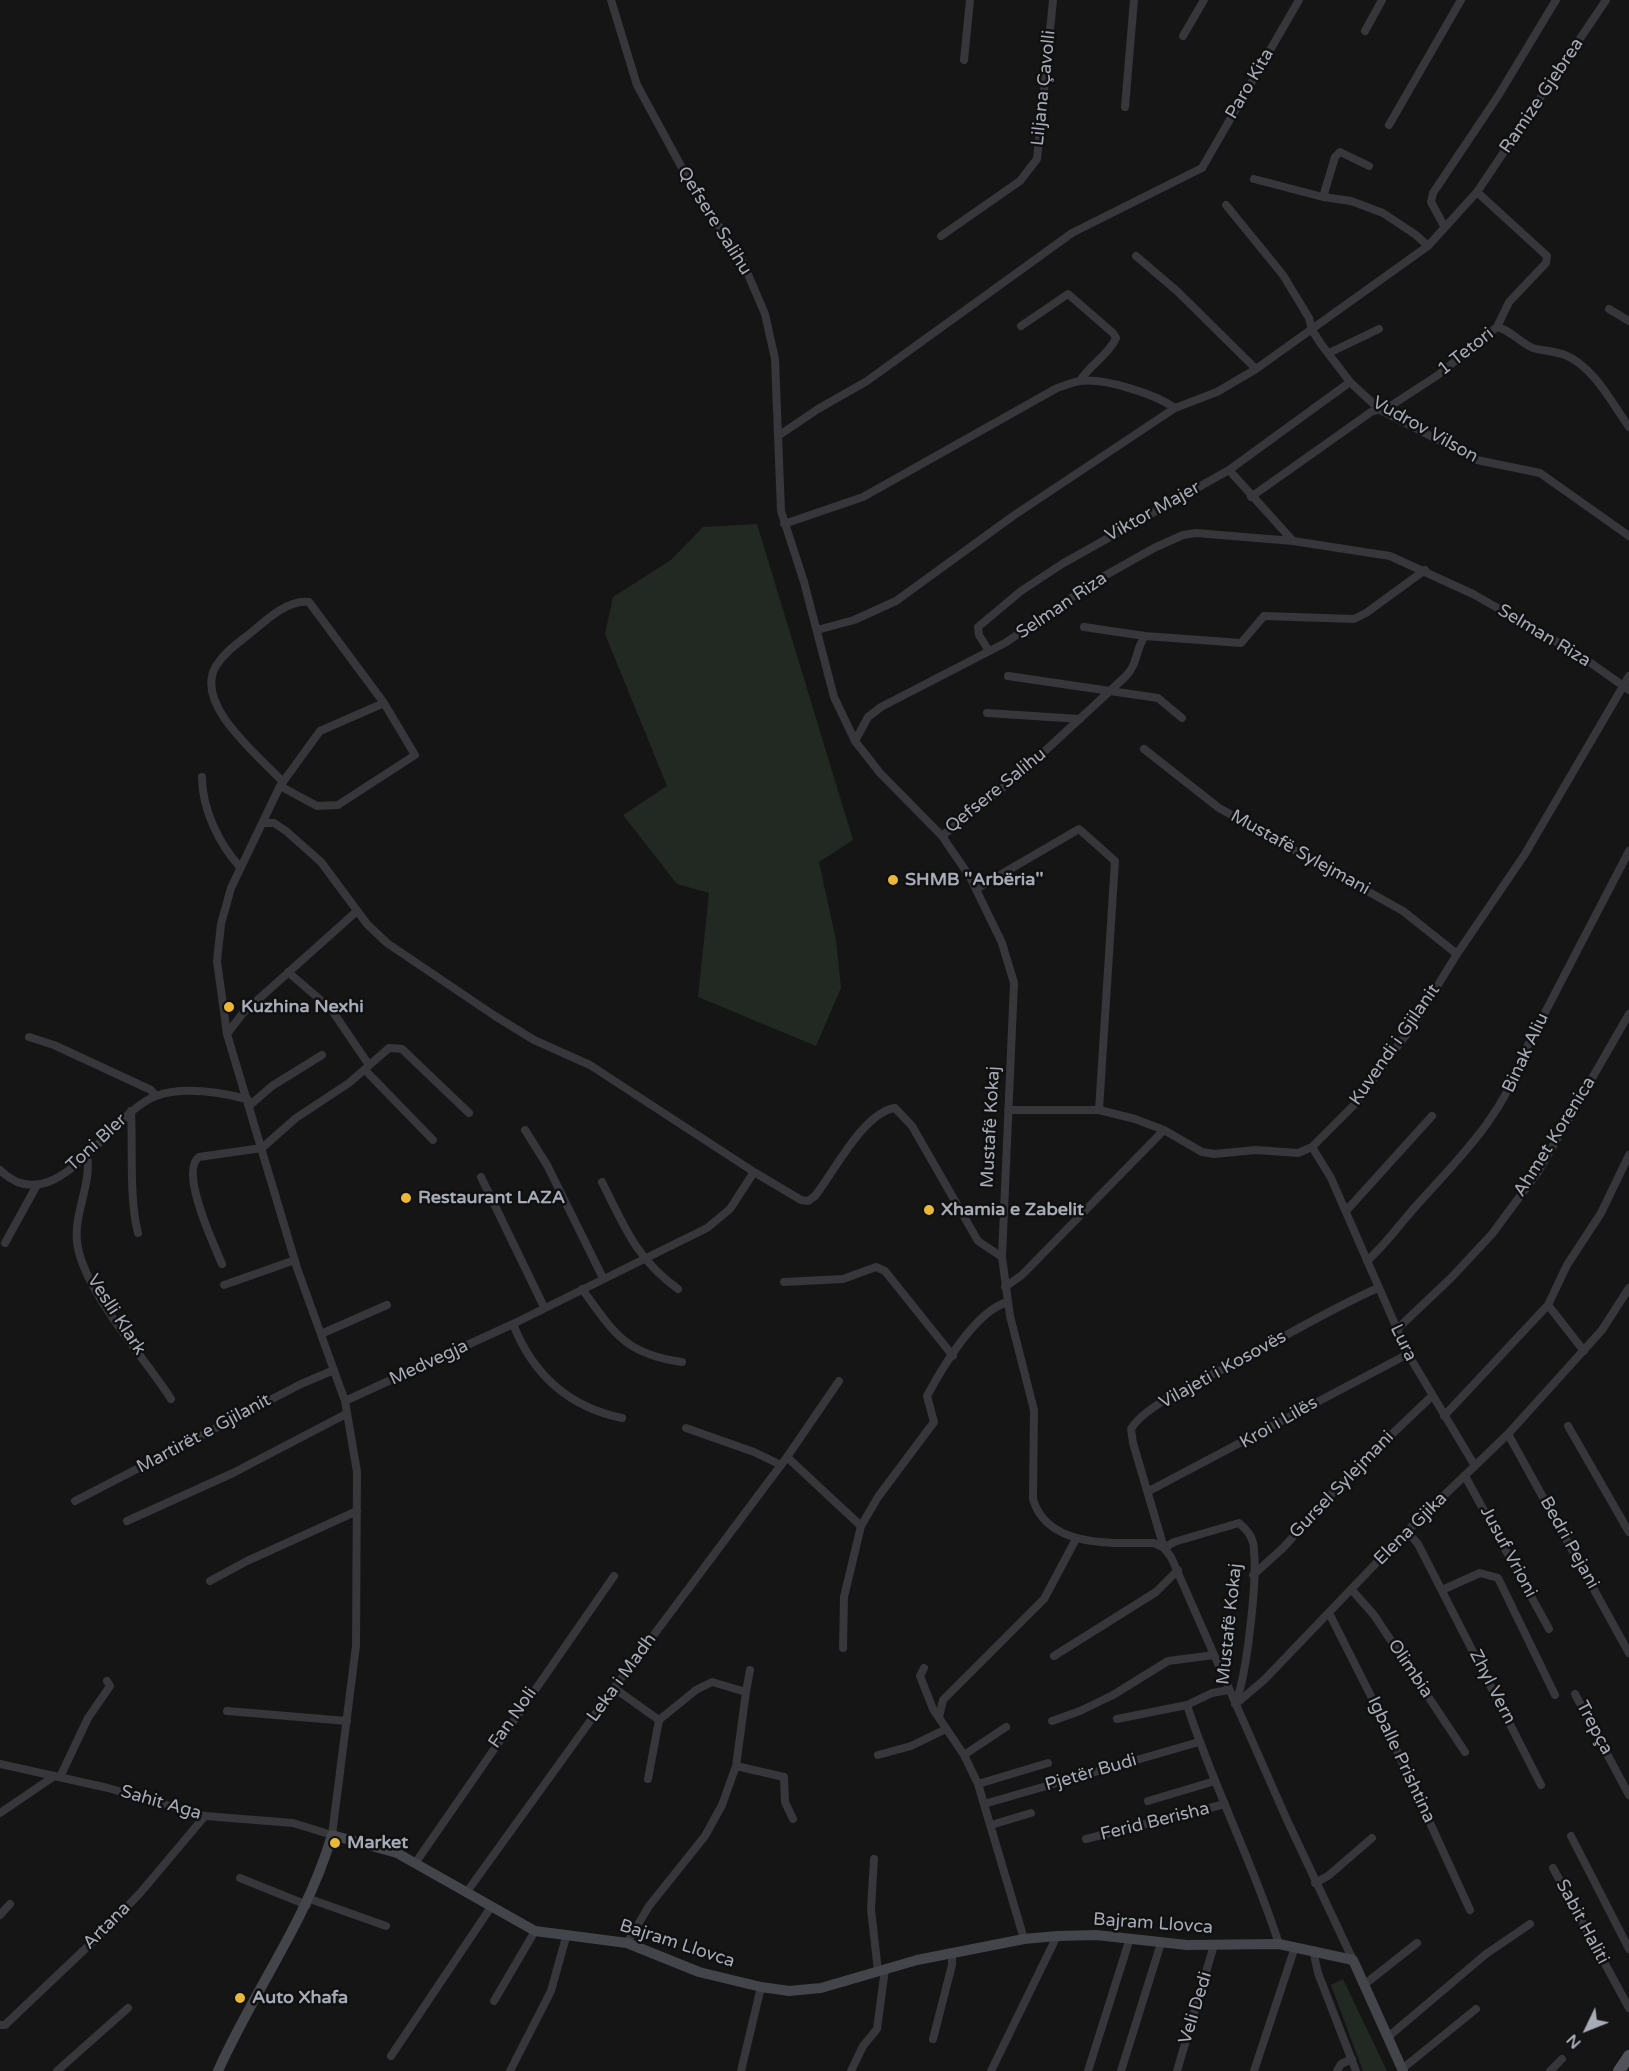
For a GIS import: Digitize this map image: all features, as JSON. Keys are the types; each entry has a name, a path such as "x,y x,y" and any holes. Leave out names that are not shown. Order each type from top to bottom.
{"main road":[{"path":"1619,2071 1629,2056"}],"street":[{"name":"Qefsere Salihu","path":"611,0 637,85 694,190 741,258 765,314 775,358 779,482 784,524 818,630 834,697 855,741 880,773 942,836 1020,774 1125,677 1134,668 1140,642 1145,636"},
{"path":"964,60 970,0"},
{"name":"Liljana Çavolli","path":"941,236 1020,181 1037,159 1053,0"},
{"path":"1125,107 1134,0"},
{"path":"1183,36 1204,0"},
{"name":"Paro Kita","path":"778,436 818,408 867,381 1072,234 1202,168 1299,0"},
{"path":"1365,31 1382,0"},
{"path":"1389,125 1461,0"},
{"path":"1444,226 1431,202 1433,193 1498,96 1556,0"},
{"name":"Ramize Gjebrea","path":"1175,408 1217,392 1256,369 1428,246 1477,192 1606,0"},
{"path":"1323,197 1335,157 1340,152 1369,166"},
{"path":"1254,179 1323,197 1351,201 1383,213 1428,246"},
{"path":"1477,192 1547,256 1546,263 1509,302 1497,327"},
{"path":"1226,205 1283,275 1310,318 1312,330"},
{"path":"1136,256 1177,291 1256,369"},
{"path":"1021,326 1068,294 1113,333 1116,338 1113,344 1085,371 1080,381"},
{"path":"1609,309 1629,321"},
{"name":"1 Tetori","path":"1380,410 1392,405 1438,375 1497,327 1506,329 1531,347 1565,355 1578,363 1607,395 1629,427"},
{"path":"1329,352 1379,329"},
{"name":"Vudrov Vilson","path":"1312,330 1350,381 1380,410 1477,460 1540,473 1629,536"},
{"path":"784,524 863,497 925,460 1057,388 1080,381 1137,391 1166,402 1175,408 1013,516 896,601 854,620 818,630"},
{"name":"Viktor Majer","path":"989,651 979,635 978,627 1021,591 1070,559 1228,470 1350,381"},
{"path":"1251,497 1344,430 1380,410"},
{"path":"1228,470 1293,541"},
{"name":"Selman Riza","path":"855,741 868,717 881,707 1024,632 1099,579 1183,535 1196,533 1293,541 1390,556 1425,570 1473,594 1578,654 1626,688"},
{"path":"1084,627 1145,636 1241,643 1264,616 1354,619 1366,614 1425,570"},
{"path":"303,601 309,602 384,703 415,750 412,759 338,805 328,808 317,806 282,784 218,709 211,685 215,668 224,654 274,613 303,601"},
{"path":"1008,676 1158,698 1182,718"},
{"name":"Kuvendi i Gjilanit","path":"1312,1147 1354,1105 1414,1024 1457,954 1526,855 1626,688 1629,676"},
{"path":"218,2071 263,1982 290,1940 308,1902 332,1835 356,1646 357,1511 357,1472 345,1401 295,1260 227,1034 217,961 221,924 240,867 282,784 325,726 384,703"},
{"path":"987,713 1080,719"},
{"name":"Mustafë Sylejmani","path":"1144,749 1219,808 1403,910 1457,954"},
{"path":"202,777 204,797 218,835 229,855 240,867"},
{"path":"263,823 274,823 309,850 321,862 357,911 387,943 495,1016 534,1040 590,1065 801,1200 808,1201 815,1196 871,1120 886,1109 895,1108 912,1126 978,1241 1002,1257"},
{"path":"976,889 1079,829 1115,861 1099,1110"},
{"name":"Mustafë Kokaj","path":"942,836 976,889 1002,943 1014,982 1002,1257 1008,1302 1034,1410 1033,1499 1036,1511 1049,1524 1076,1539 1154,1543 1164,1548"},
{"name":"Binak Aliu","path":"1366,1261 1460,1160 1503,1102 1514,1082 1534,1033 1629,851"},
{"path":"227,1034 243,1013 357,911"},
{"path":"288,972 331,1009 367,1068 433,1140"},
{"name":"Ahmet Korenica","path":"1396,1330 1451,1278 1492,1234 1531,1181 1629,1014"},
{"path":"29,1036 54,1045 150,1090 156,1096"},
{"path":"222,1264 206,1226 193,1180 195,1160 211,1155 262,1148 296,1118 367,1068 389,1048 402,1049 469,1113"},
{"path":"248,1102 322,1055"},
{"name":"Toni Bler","path":"37,1185 62,1177 131,1112 156,1096 210,1091 248,1102"},
{"path":"1008,1110 1099,1110 1135,1119 1164,1130 1202,1152 1214,1154 1256,1150 1298,1153 1312,1147"},
{"path":"131,1112 134,1170 132,1211 138,1233"},
{"path":"1346,1212 1432,1116"},
{"path":"525,1130 547,1165 603,1278"},
{"path":"1005,1287 1022,1275 1164,1130"},
{"name":"Lura","path":"1312,1147 1331,1178 1407,1354 1475,1466"},
{"name":"Veslli Klark","path":"87,1155 86,1190 78,1219 76,1241 80,1258 118,1324 171,1399"},
{"path":"1444,1416 1548,1305 1567,1265 1601,1213 1629,1155"},
{"path":"0,1170 6,1180 37,1185 4,1243"},
{"name":"Medvegja","path":"345,1401 513,1324 707,1228 730,1209 754,1172"},
{"path":"481,1177 544,1307"},
{"path":"602,1182 633,1245 657,1275 678,1289"},
{"path":"224,1285 295,1260"},
{"path":"784,1282 843,1279 876,1267 885,1271 953,1356"},
{"name":"Vilajeti i Kosovës","path":"1149,1491 1133,1443 1131,1429 1135,1422 1193,1384 1337,1306 1378,1288"},
{"name":"Elena Gjika","path":"1235,1704 1264,1680 1407,1531 1508,1434 1584,1351 1615,1313 1629,1288"},
{"path":"582,1289 614,1331 631,1347 657,1358 682,1362"},
{"path":"843,1648 844,1597 861,1526 878,1497 934,1422 927,1396 953,1356 987,1313 1008,1302"},
{"path":"321,1334 387,1305"},
{"path":"1548,1305 1584,1351"},
{"path":"513,1324 522,1345 537,1368 557,1390 579,1405 600,1414 622,1418"},
{"name":"Kroi i Lilës","path":"1149,1491 1407,1354"},
{"name":"Martirët e Gjilanit","path":"75,1501 301,1384 334,1370"},
{"name":"Leka i Madh","path":"466,1893 614,1688 787,1457 839,1381"},
{"name":"Gursel Sylejmani","path":"1253,1575 1283,1548 1347,1476 1432,1396"},
{"path":"127,1521 233,1473 346,1414"},
{"path":"1568,1426 1629,1532"},
{"path":"686,1428 754,1452 781,1465"},
{"name":"Bedri Pejani","path":"1508,1434 1629,1653"},
{"path":"787,1457 861,1526"},
{"name":"Jusuf Vrioni","path":"1465,1476 1549,1629"},
{"name":"Mustafë Kokaj","path":"1149,1491 1164,1548 1178,1570 1315,1883 1365,1984 1403,2070 1476,2009"},
{"path":"210,1581 247,1561 357,1511"},
{"name":"Mustafë Kokaj","path":"1164,1548 1174,1542 1239,1523 1250,1534 1254,1550 1253,1575 1242,1689 1235,1704"},
{"name":"Zhyl Vern","path":"1407,1531 1418,1544 1540,1785"},
{"path":"939,1717 943,1700 1044,1599 1076,1539"},
{"path":"1054,1656 1156,1592 1178,1570"},
{"path":"1442,1590 1480,1573 1498,1578 1555,1695"},
{"name":"Fan Noli","path":"416,1862 614,1576"},
{"name":"Olimbia","path":"1351,1589 1374,1615 1464,1752"},
{"name":"Igballe Prishtina","path":"1329,1613 1380,1714 1470,1910"},
{"path":"1052,1721 1113,1695 1168,1661 1214,1655"},
{"path":"924,1668 920,1676 939,1717 964,1755 978,1784 1024,1939"},
{"path":"627,1943 649,1906 705,1836 732,1785 750,1670"},
{"path":"0,1813 57,1777 88,1718 107,1694 110,1686 107,1681"},
{"path":"648,1779 659,1720 696,1690 712,1682 746,1692"},
{"path":"614,1688 659,1720"},
{"name":"Mustafë Kokaj","path":"1117,1719 1187,1705 1212,1693 1229,1690"},
{"name":"Trepça","path":"1575,1694 1629,1795"},
{"path":"1187,1705 1198,1742 1246,1854 1279,1944"},
{"path":"227,1711 347,1721"},
{"path":"964,1755 1006,1727"},
{"path":"878,1755 911,1746 946,1729"},
{"name":"Pjetër Budi","path":"984,1804 1198,1742"},
{"path":"978,1784 1048,1763"},
{"name":"Sahit Aga","path":"0,1764 205,1816 233,1816 293,1823 332,1835"},
{"path":"736,1766 784,1777 785,1802 793,1819"},
{"path":"1148,1801 1215,1781"},
{"name":"Ferid Berisha","path":"1086,1839 1225,1804"},
{"path":"991,1825 1031,1813"},
{"name":"Artana","path":"0,2025 4,2025 104,1931 141,1892 205,1816"},
{"name":"Bajram Llovca","path":"332,1835 397,1853 535,1931 566,1936 608,1938 627,1943 699,1972 761,1987 789,1991 822,1988 881,1970 952,1954 1024,1939 1057,1936 1131,1938 1161,1943 1214,1945 1279,1944 1353,1960"},
{"path":"1571,1836 1629,1949"},
{"path":"1315,1883 1328,1876 1372,1838"},
{"path":"851,2071 863,2046 877,2029 881,1970 871,1909 874,1858"},
{"name":"Sabit Haliti","path":"1553,1868 1629,2008"},
{"path":"240,1878 386,1926"},
{"path":"0,1915 10,1904"},
{"path":"391,2056 491,1908"},
{"path":"1388,2037 1486,1954 1530,1924"},
{"path":"494,2001 535,1931"},
{"path":"510,2071 551,1991 566,1936"},
{"path":"991,2071 1057,1936"},
{"path":"1088,2071 1131,1938"},
{"path":"1121,2071 1161,1943"},
{"path":"1365,1984 1417,1943"},
{"name":"Veli Dedi","path":"1177,2071 1214,1945"},
{"path":"1254,2071 1295,1947"},
{"path":"1312,1950 1318,1973 1356,2071"},
{"path":"933,2039 952,1965 952,1954"},
{"path":"741,2071 761,1987"},
{"path":"63,2069 128,2008"},
{"path":"1337,2071 1341,2064 1352,2059"},
{"path":"1550,2071 1562,2059"}],"shaded area":[{"path":"757,524 853,840 819,862 836,940 841,988 816,1046 698,997 709,893 677,884 623,815 667,786 605,634 613,597 671,560 703,527"},
{"path":"1343,1979 1387,2071 1363,2071 1331,1985"}],"place":[{"name":"SHMB ''Arbëria''","path":"893,880"},
{"name":"Kuzhina Nexhi","path":"229,1007"},
{"name":"Restaurant LAZA","path":"406,1198"},
{"name":"Xhamia e Zabelit","path":"929,1210"},
{"name":"Market","path":"335,1843"},
{"name":"Auto Xhafa","path":"240,1998"}]}
